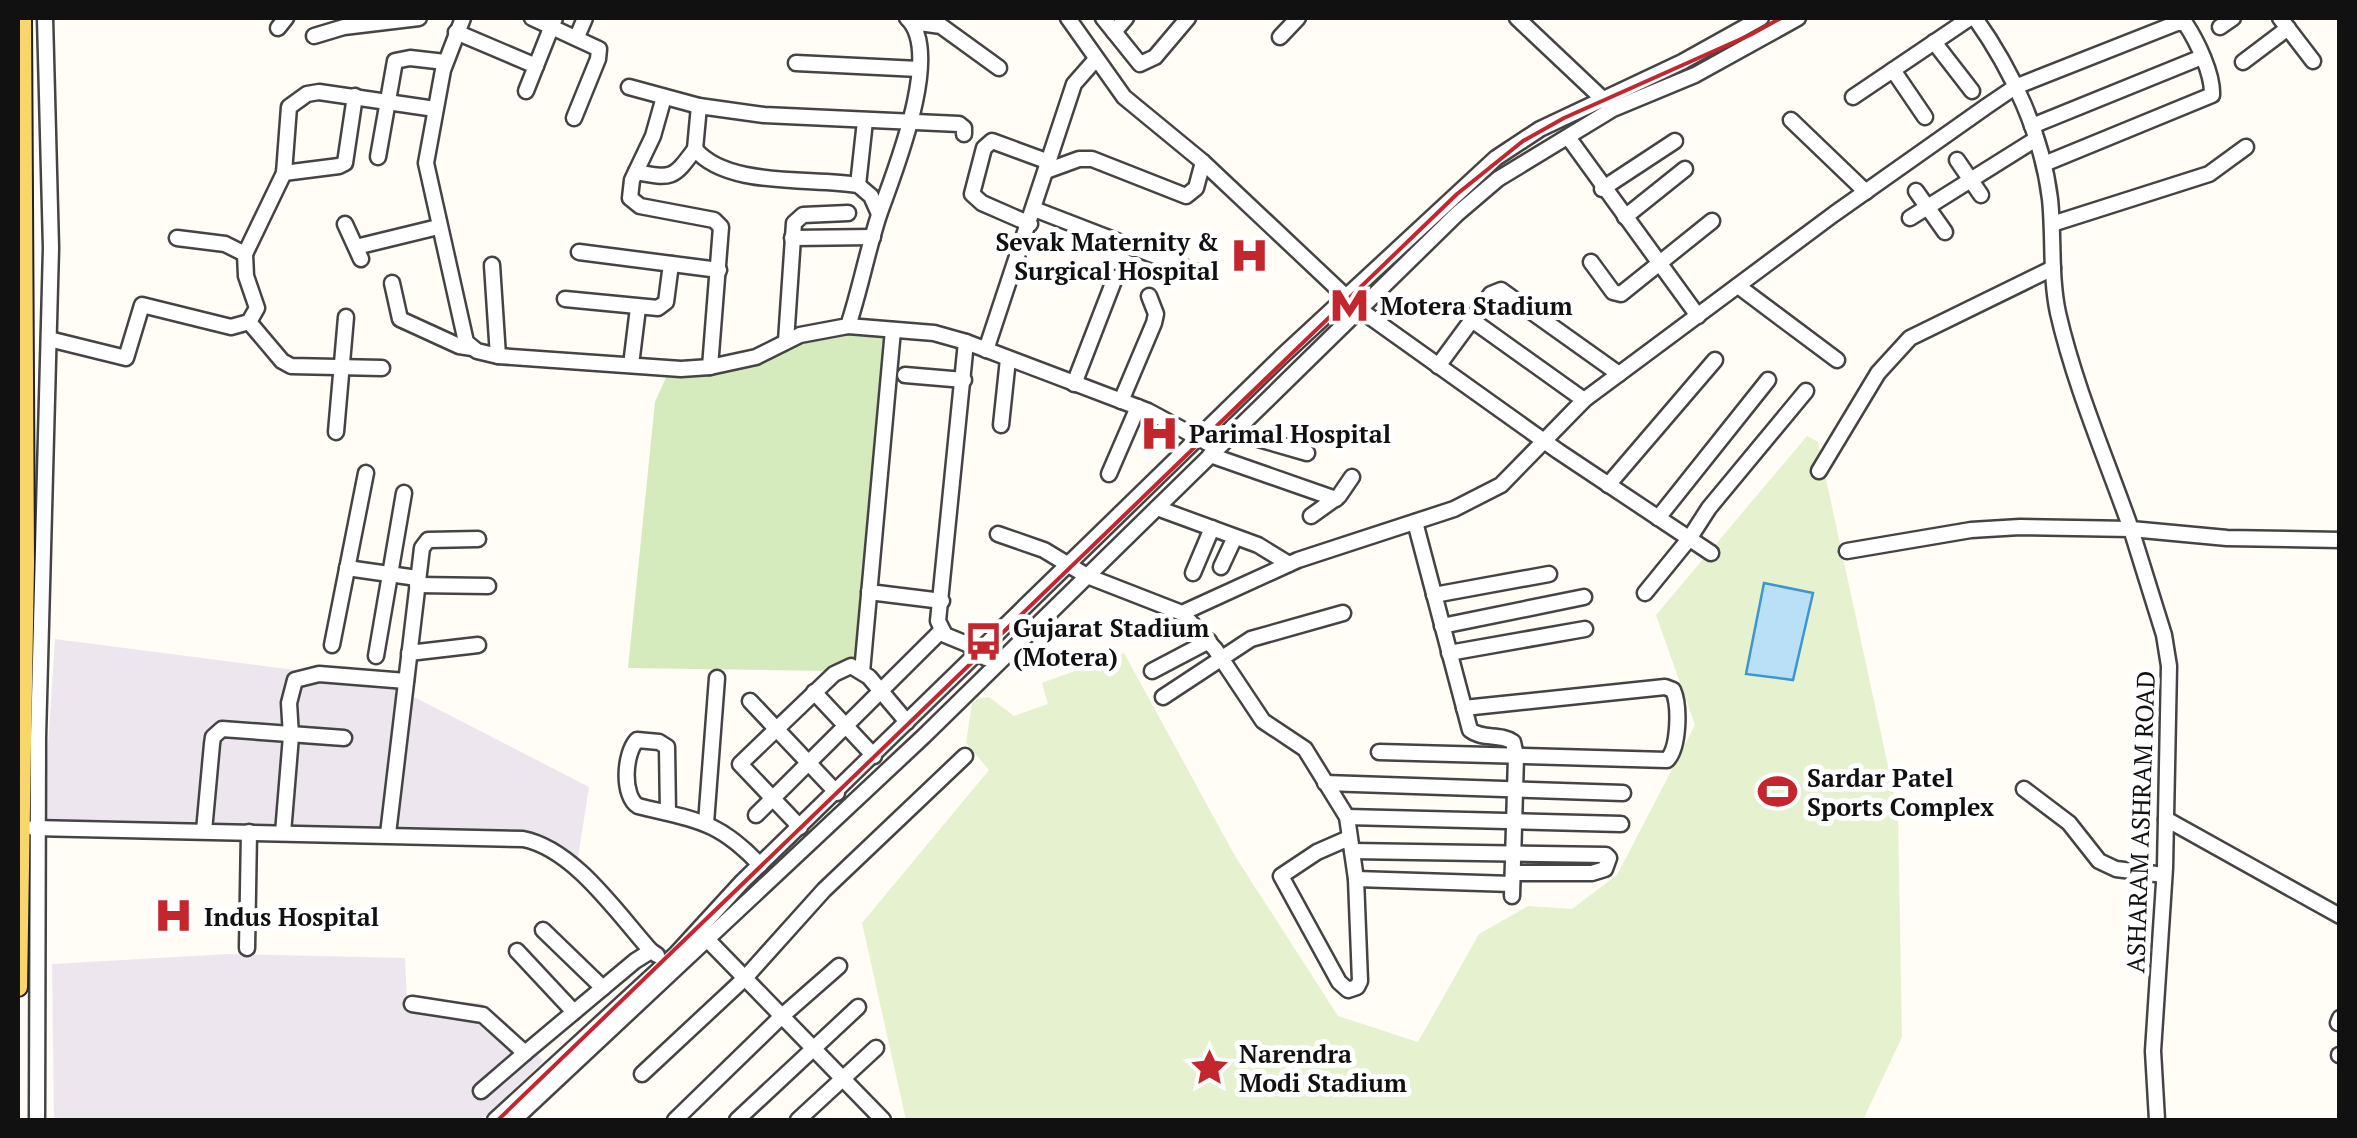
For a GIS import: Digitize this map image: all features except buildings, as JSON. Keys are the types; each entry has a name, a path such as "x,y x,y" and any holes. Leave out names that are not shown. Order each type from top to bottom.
{"main road":[{"path":"18,987 30,828 22,18"}],"street":[{"path":"37,1120 30,828 38,737 51,248 45,18"},
{"path":"314,36 419,18"},
{"path":"463,18 445,62 426,163 463,337 472,348"},
{"path":"532,18 554,22 596,46 600,54 574,118"},
{"path":"577,37 586,18"},
{"path":"1068,18 1124,97 1203,162 1359,309 1608,485 1712,553"},
{"path":"1103,18 1140,64 1148,63 1188,18"},
{"path":"1114,32 1126,18"},
{"path":"1280,37 1298,18"},
{"path":"1517,18 1614,109"},
{"path":"703,935 760,864 838,793 906,722 1345,296 1496,158 1540,129 1682,62 1761,18"},
{"path":"514,1120 703,935 996,666 1457,214 1498,179 1614,109 1696,75 1798,18"},
{"path":"1853,97 1972,18"},
{"name":"ASHARAM ASHRAM ROAD","path":"1972,18 1992,42 2015,87 2044,164 2058,311 2068,353 2131,529 2170,666 2164,875 2153,1052 2157,1120"},
{"path":"2220,27 2233,18"},
{"path":"910,20 941,26 999,68"},
{"path":"848,326 879,214 898,170 909,122 919,69 919,39 910,20"},
{"path":"526,91 554,22"},
{"path":"1182,613 1289,564 1454,510 1501,486 1584,400 2015,87 2181,22 2188,26 2213,88 2208,99 2044,164"},
{"path":"2242,62 2284,23 2313,61"},
{"path":"456,32 536,66"},
{"path":"1934,42 1972,90"},
{"path":"1910,218 2034,132 2202,57"},
{"path":"378,157 395,61 410,58 445,62"},
{"path":"986,350 1074,84 1096,58"},
{"path":"796,63 919,69"},
{"path":"1893,70 1925,117"},
{"path":"629,87 699,106 764,116 958,124 964,128 964,134"},
{"path":"49,339 126,358 142,305 231,327 249,322 257,308 246,276 246,254 284,173 289,108 307,94 319,92 435,109"},
{"path":"284,173 345,163 356,96"},
{"path":"664,97 653,136 630,186 634,203 719,224 722,233 710,368"},
{"path":"636,172 670,177 676,174 696,149 699,106"},
{"path":"1790,120 1866,192"},
{"path":"858,185 864,121"},
{"path":"1568,137 1602,189 1698,316"},
{"path":"1602,189 1675,141"},
{"path":"1197,272 982,203 972,194 984,148 992,142 1048,166 1092,159 1186,196 1196,188 1203,162"},
{"path":"2052,224 2209,174 2246,147"},
{"path":"696,149 712,165 737,174 858,185 871,196 879,214"},
{"path":"1957,160 1981,195"},
{"path":"1625,217 1685,169"},
{"path":"1916,191 1945,232"},
{"path":"786,341 794,223 803,215 848,214"},
{"path":"1591,262 1613,292 1619,294 1712,221"},
{"path":"346,224 359,253 438,227"},
{"path":"792,238 873,237"},
{"path":"177,238 225,244 246,254"},
{"path":"579,252 719,270"},
{"path":"566,300 638,308 663,306 672,264"},
{"path":"492,265 498,356"},
{"path":"1819,472 1878,373 1910,338 2053,268"},
{"path":"1074,384 1115,278"},
{"path":"392,283 400,319 459,346 498,356 681,370 710,368 756,356 821,329 848,326 934,334 966,342 1121,401 1200,438 1214,452 1336,499"},
{"path":"1738,286 1837,360"},
{"path":"1438,366 1492,294 1501,290 1619,374"},
{"path":"1121,401 1154,323 1156,314 1149,296"},
{"path":"631,365 638,308"},
{"path":"336,432 346,317"},
{"path":"1472,320 1584,400"},
{"path":"249,322 291,366 382,368"},
{"path":"862,672 893,330"},
{"path":"966,342 938,621 941,631 980,652 996,666"},
{"path":"1000,425 1008,358"},
{"path":"1608,485 1715,360"},
{"path":"905,375 964,380"},
{"path":"1658,518 1768,380"},
{"path":"1645,592 1806,390"},
{"path":"1109,474 1138,408"},
{"path":"1234,432 1306,452"},
{"path":"332,644 366,473"},
{"path":"1311,516 1336,499 1352,476"},
{"path":"376,656 404,493"},
{"path":"1157,508 1274,552 1289,564"},
{"path":"1414,522 1473,733 1510,739 1516,756 1512,884"},
{"path":"1847,551 1971,530 2020,526 2340,540"},
{"path":"1193,573 1212,528"},
{"path":"998,534 1044,550 1087,576 1182,613 1209,641 1264,721 1306,749 1348,817 1350,845 1356,879 1360,981 1348,990 1339,982 1280,876 1317,852 1350,845 1606,855 1609,863 1605,869 1592,873 1512,884 1356,879"},
{"path":"1221,567 1235,537"},
{"path":"388,834 422,548 428,540 478,539"},
{"path":"347,568 417,582 488,586"},
{"path":"1434,595 1550,574"},
{"path":"869,592 942,601"},
{"path":"1442,626 1584,597"},
{"path":"1163,697 1220,657 1263,634 1343,613"},
{"path":"1449,653 1586,629"},
{"path":"756,815 941,631"},
{"path":"1152,671 1209,641"},
{"path":"409,653 478,646"},
{"path":"800,827 740,764 834,674 851,666 881,691 906,722"},
{"path":"282,833 291,736 289,703 295,680 319,674 406,680"},
{"path":"706,823 717,678"},
{"path":"1379,752 1667,760 1674,752 1676,694 1666,687 1464,708"},
{"path":"814,692 874,756"},
{"path":"750,700 838,793"},
{"path":"204,832 212,744 217,731 222,728 344,738"},
{"path":"668,813 667,746 636,740 630,747 628,799 638,806 706,823 727,833 760,864"},
{"path":"642,1074 745,978 824,890 965,756"},
{"path":"1325,783 1623,793"},
{"path":"2024,789 2069,824 2099,861 2116,869 2164,875"},
{"path":"1348,817 1621,824"},
{"path":"2166,819 2340,916"},
{"path":"30,828 388,834 541,842 573,865 651,951 672,965"},
{"path":"247,948 249,832"},
{"path":"543,930 603,988"},
{"path":"703,935 883,1120"},
{"path":"517,950 574,1012"},
{"path":"481,1090 651,951"},
{"path":"495,1120 672,965"},
{"path":"675,1120 839,966"},
{"path":"412,1004 484,1015 524,1052"},
{"path":"737,1120 858,1006"},
{"path":"798,1120 876,1048"}],"shaded area":[{"path":"55,639 295,670 417,675 414,697 589,787 577,864 556,846 43,823"},
{"path":"229,954 405,958 407,1000 481,1003 544,1061 481,1120 54,1120 52,964"}],"green space":[{"path":"833,333 891,337 866,665 833,671 628,668 655,402 667,375 731,371"},
{"name":"Sardar Patel Sports Complex","path":"1807,436 1818,442 1898,812 1902,1037 1863,1120 906,1120 862,923 989,770 966,743 972,703 989,697 1014,716 1048,704 1042,683 1124,653 1235,856 1338,1016 1418,1042 1479,934 1528,906 1572,909 1617,875 1695,725 1656,615"}],"water":[{"path":"1764,583 1813,593 1793,680 1746,674"}],"railway":[{"path":"498,1120 1457,194 1523,141 1564,118 1781,18"}],"place":[{"name":"Sevak Maternity & Surgical Hospital","path":"1249,255"},
{"name":"Motera Stadium","path":"1350,305"},
{"name":"Parimal Hospital","path":"1159,433"},
{"name":"Gujarat Stadium (Motera)","path":"983,641"},
{"name":"Sardar Patel Sports Complex","path":"1777,791"},
{"name":"Indus Hospital","path":"174,916"},
{"name":"Narendra Modi Stadium","path":"1209,1067"}]}
